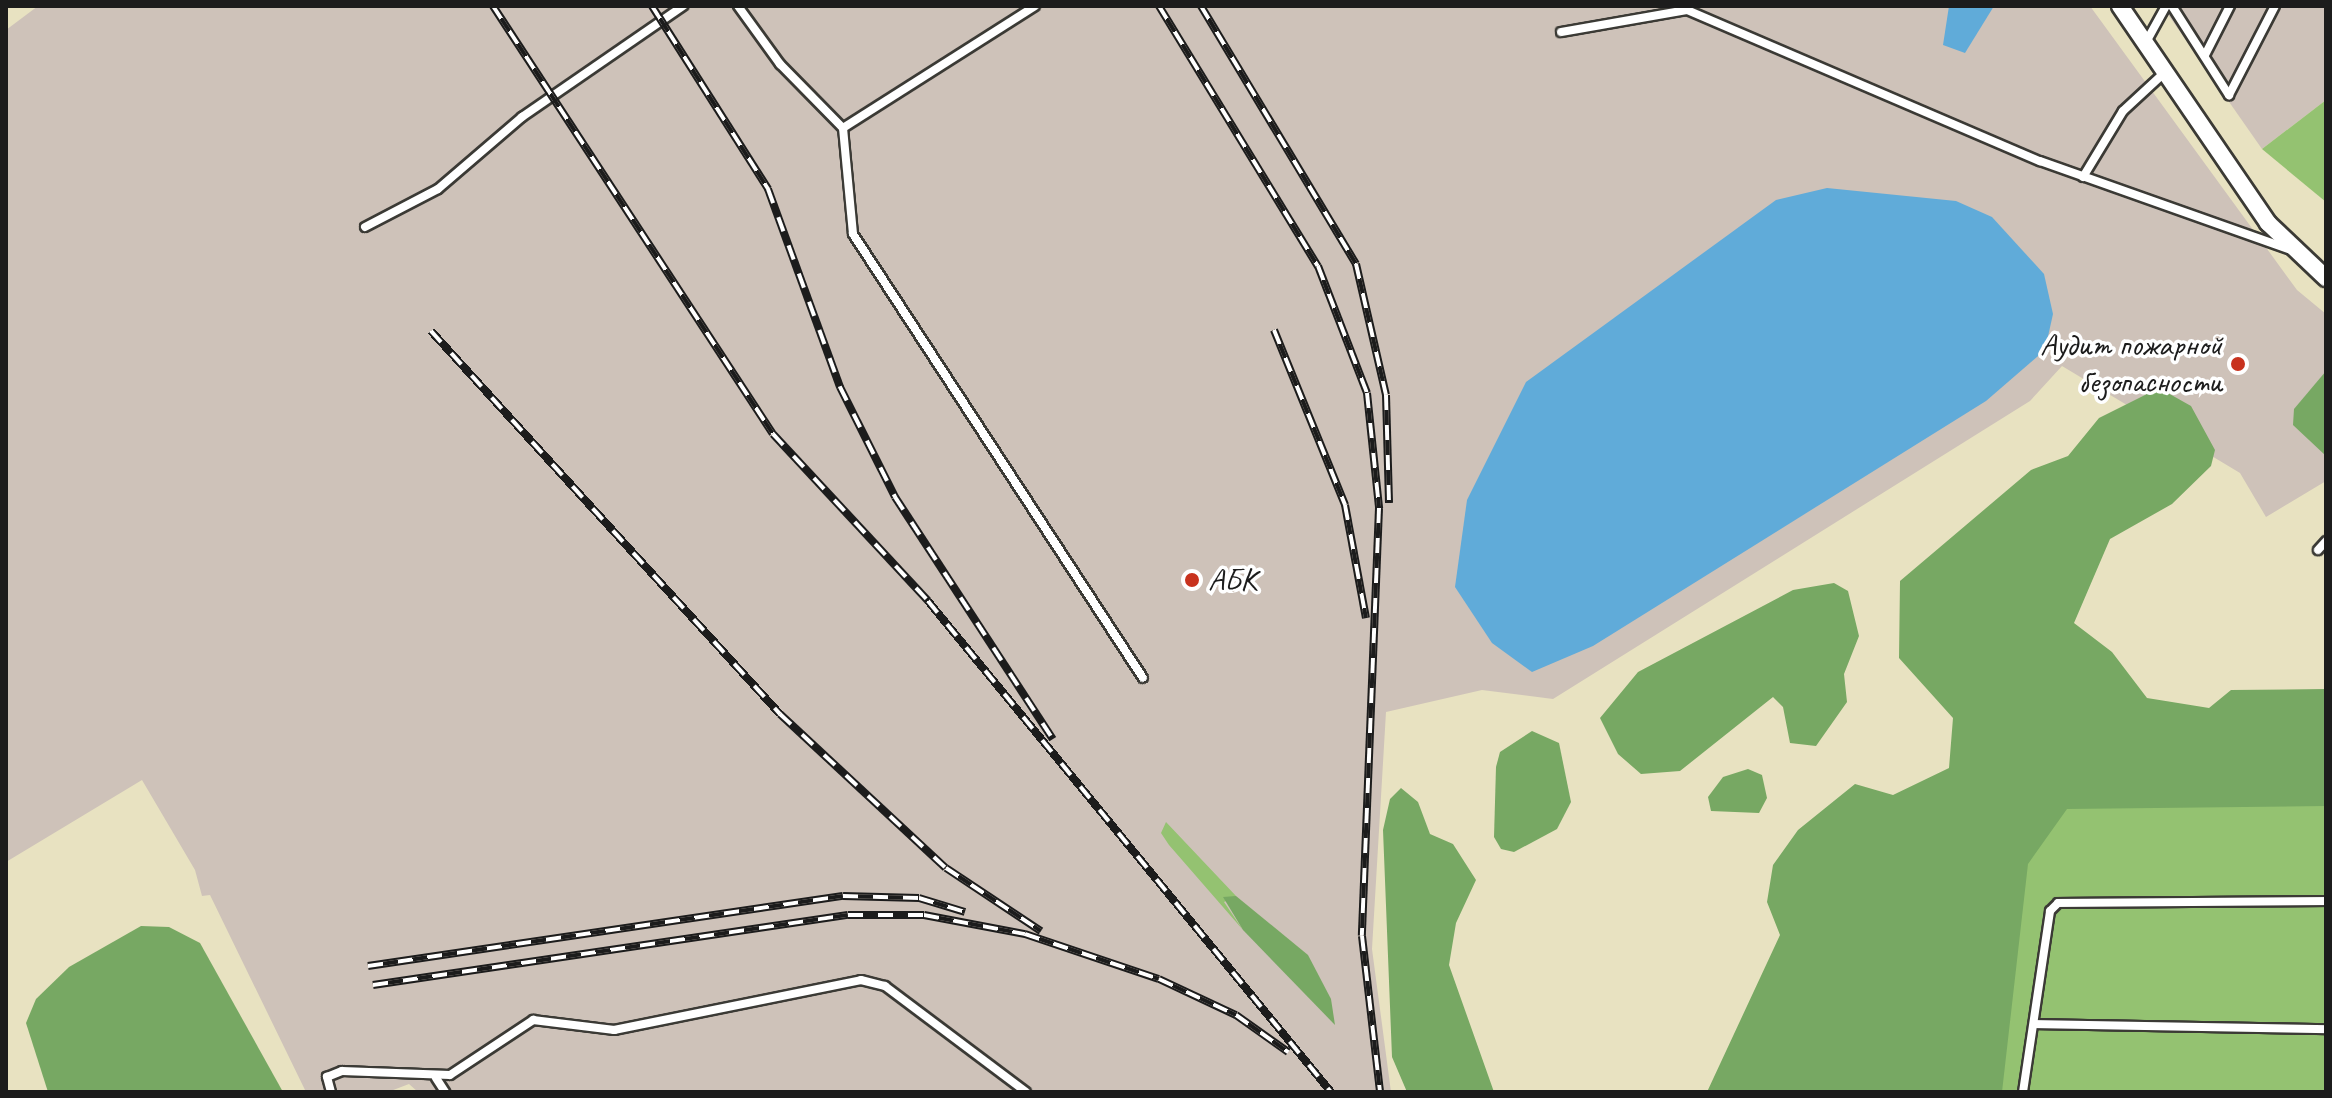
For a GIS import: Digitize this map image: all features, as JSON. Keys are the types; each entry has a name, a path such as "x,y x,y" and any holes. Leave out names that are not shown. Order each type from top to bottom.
{"street":[{"path":"2120,6 2162,75 2291,250 2326,278"}],"lane":[{"path":"365,227 438,189 522,117 683,6"},
{"path":"738,6 780,64 843,128 853,234 1143,678"},
{"path":"843,128 1035,6"},
{"path":"2144,46 2166,6"},
{"path":"2172,6 2229,95 2275,6"},
{"path":"2205,55 2230,6"},
{"path":"1561,32 1686,8 2083,177 2291,250"},
{"path":"2083,177 2123,111 2162,75"},
{"path":"2318,550 2326,541"},
{"path":"2023,1092 2050,911 2058,903 2326,901"},
{"path":"331,1092 327,1077 342,1071 436,1078 533,1020 614,1030 861,980 885,986 1026,1092"},
{"path":"2035,1024 2326,1029"},
{"path":"436,1078 445,1092"}],"shaded area":[{"path":"38,6 2090,6 2297,290 2326,314 2326,481 2266,517 2240,473 2062,366 2030,401 1553,699 1482,690 1386,712 1372,949 1391,1092 418,1092 409,1084 388,1092 306,1092 210,895 202,896 195,870 142,780 6,862 6,30"},
{"path":"2162,6 2326,6 2326,100 2262,149"}],"green space":[{"path":"2326,100 2326,202 2262,149"},
{"path":"2326,371 2326,456 2293,425 2294,409"},
{"path":"2159,388 2191,406 2215,450 2211,466 2172,504 2110,539 2074,623 2112,652 2147,698 2209,708 2231,690 2326,689 2326,806 2067,809 2028,864 2002,1092 1707,1092 1780,935 1767,902 1773,865 1798,830 1855,784 1893,795 1949,768 1953,718 1899,658 1900,581 2031,470 2068,456 2099,418"},
{"path":"1834,583 1848,591 1859,636 1844,674 1847,702 1816,746 1790,743 1783,707 1773,697 1680,771 1641,774 1618,754 1600,718 1638,672 1793,590"},
{"path":"1532,731 1559,743 1571,802 1557,829 1514,852 1501,849 1494,837 1496,767 1500,752"},
{"path":"1748,769 1762,775 1767,798 1759,813 1711,811 1708,797 1723,777"},
{"path":"2012,782 2326,787 2326,1092 1984,1092"},
{"path":"1401,788 1418,802 1430,834 1453,844 1476,880 1456,923 1449,965 1494,1092 1407,1092 1392,1057 1383,830 1390,799"},
{"path":"1166,822 1236,896 1224,902 1243,930 1169,845 1161,833"},
{"path":"1236,896 1308,955 1331,999 1335,1025 1243,930 1223,897"},
{"path":"141,926 169,927 200,943 283,1092 48,1092 26,1023 36,999 69,967"}],"water":[{"path":"1949,6 1994,6 1965,53 1943,45"},
{"path":"1827,188 1956,201 1992,217 2044,274 2053,314 2045,350 1986,401 1593,646 1532,672 1492,643 1455,587 1467,500 1526,382 1776,200"}],"railway":[{"path":"493,6 773,434 928,601 1331,1092"},
{"path":"652,6 768,189 840,387 895,497 1053,739"},
{"path":"1159,6 1318,266 1367,393 1379,508 1362,936 1380,1092"},
{"path":"1201,6 1356,264 1386,395 1389,503"},
{"path":"1274,330 1345,505 1366,618"},
{"path":"431,331 780,714 946,868 1041,931"},
{"path":"368,966 843,896 919,898 965,912"},
{"path":"373,985 848,915 924,915 1025,934 1159,979 1236,1015 1288,1052"}],"place":[{"name":"Аудит пожарной безопасности","path":"2238,364"},
{"name":"АБК","path":"1192,580"}]}
